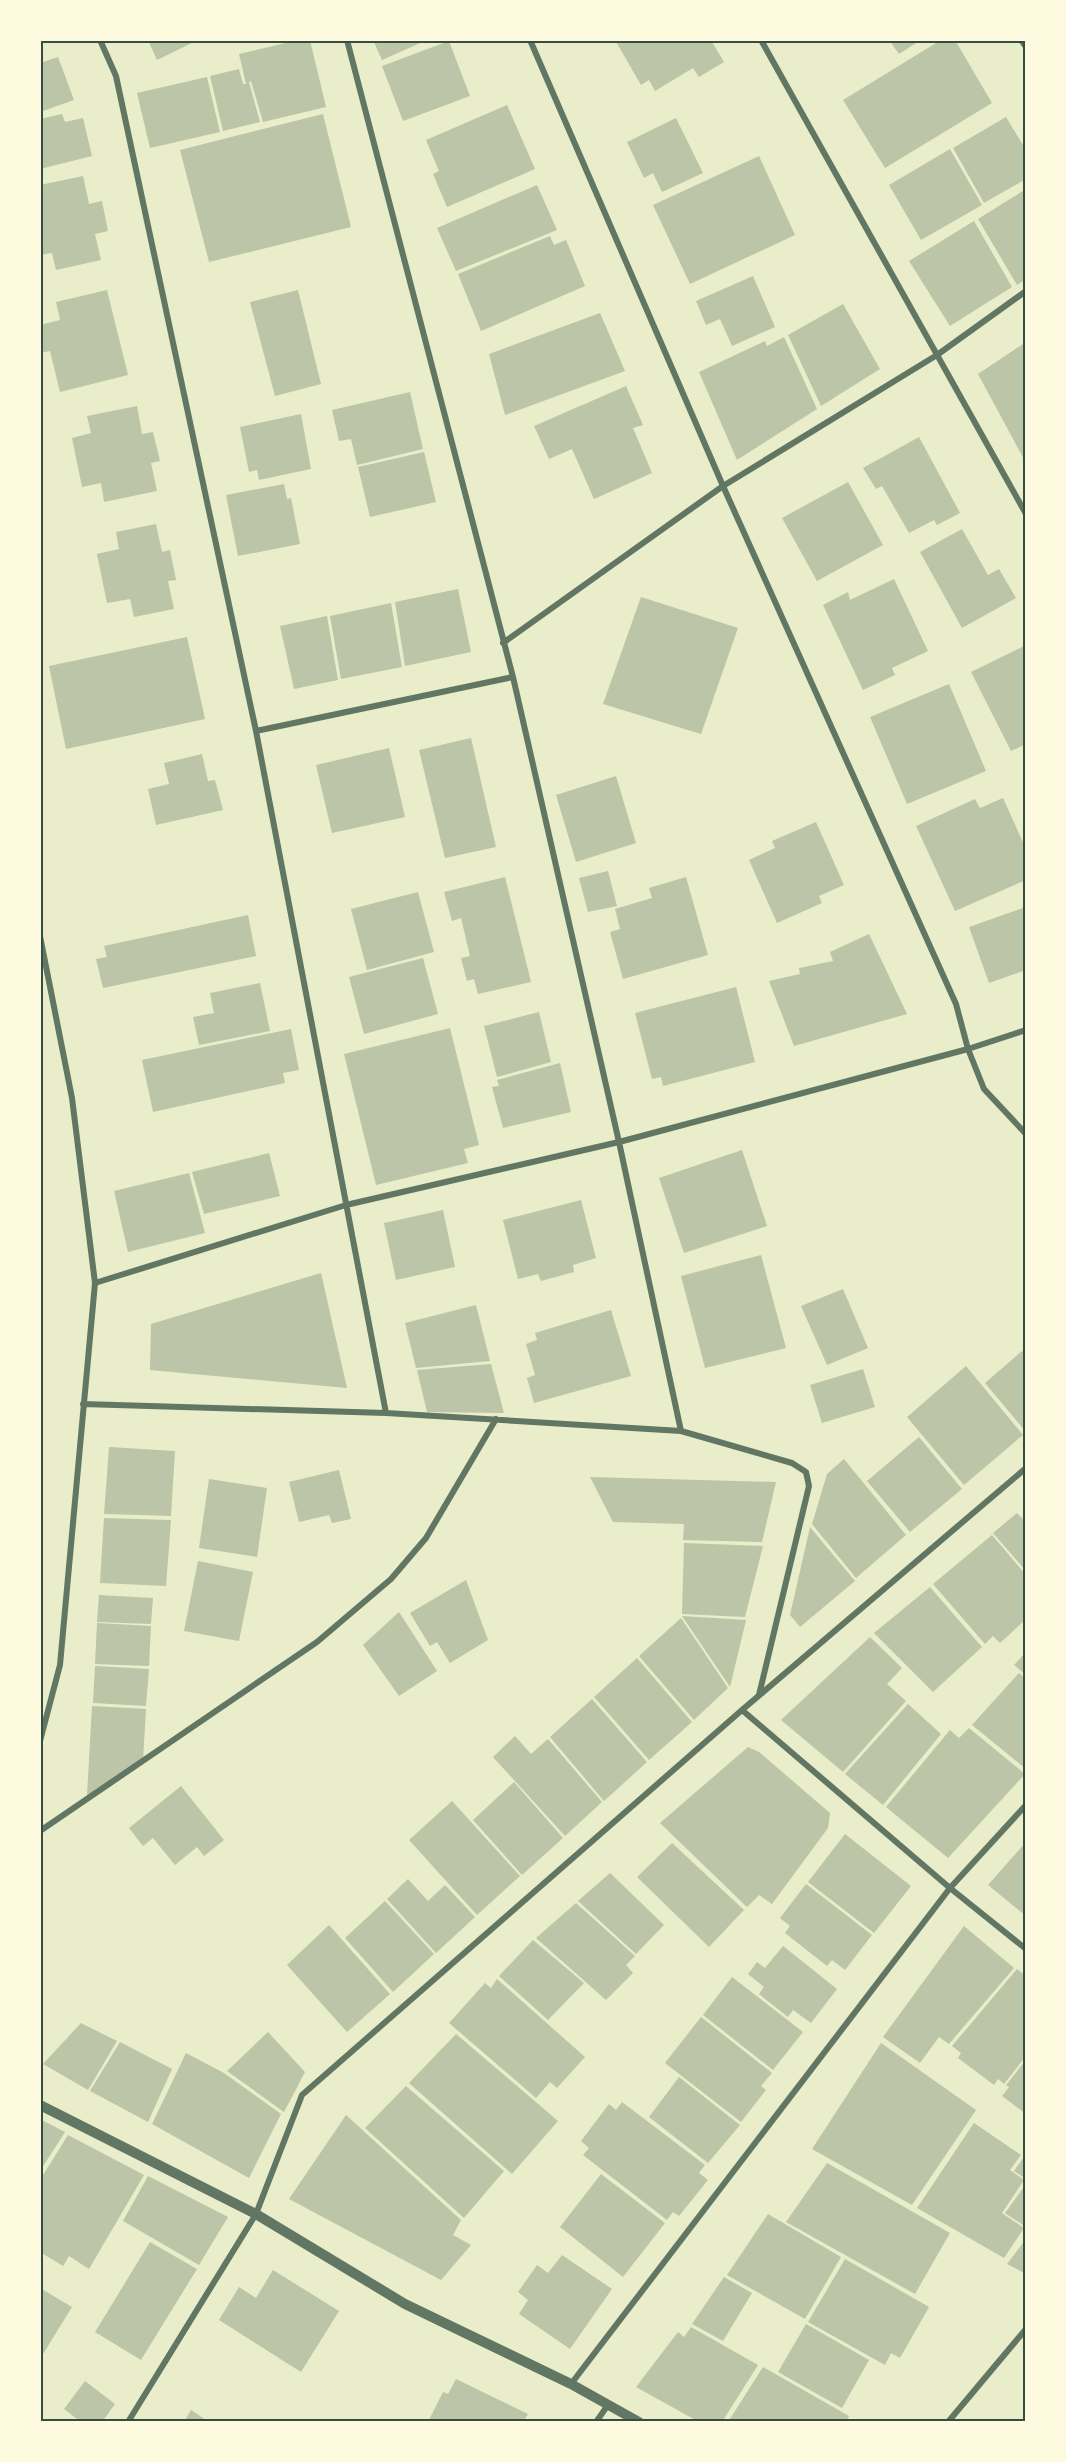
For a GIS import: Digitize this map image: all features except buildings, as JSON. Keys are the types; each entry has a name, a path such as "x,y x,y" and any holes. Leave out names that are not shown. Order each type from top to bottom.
{"street":[{"path":"100,40 116,76 256,730 386,1413"},
{"path":"347,40 513,677 619,1142 681,1431"},
{"path":"530,40 723,486 956,1004 968,1049 984,1089 1026,1134"},
{"path":"761,40 1026,514"},
{"path":"1021,40 1026,47"},
{"path":"503,643 723,486 937,355 1026,291"},
{"path":"256,730 513,677"},
{"path":"40,936 72,1098 95,1283 60,1665 40,1741"},
{"path":"95,1283 346,1205 619,1142 968,1049 1026,1030"},
{"path":"83,1404 386,1413 681,1431 792,1463 806,1472 809,1486 759,1696"},
{"path":"40,1830 317,1642 390,1579 426,1538 496,1419"},
{"path":"128,2421 256,2214 302,2096 742,1710 1026,1468"},
{"path":"742,1710 950,1888 1026,1949"},
{"path":"571,2384 950,1888 1026,1805"},
{"path":"40,2105 256,2214 405,2304 571,2384 639,2421"},
{"path":"948,2421 1026,2330"},
{"path":"596,2421 608,2405"}]}
